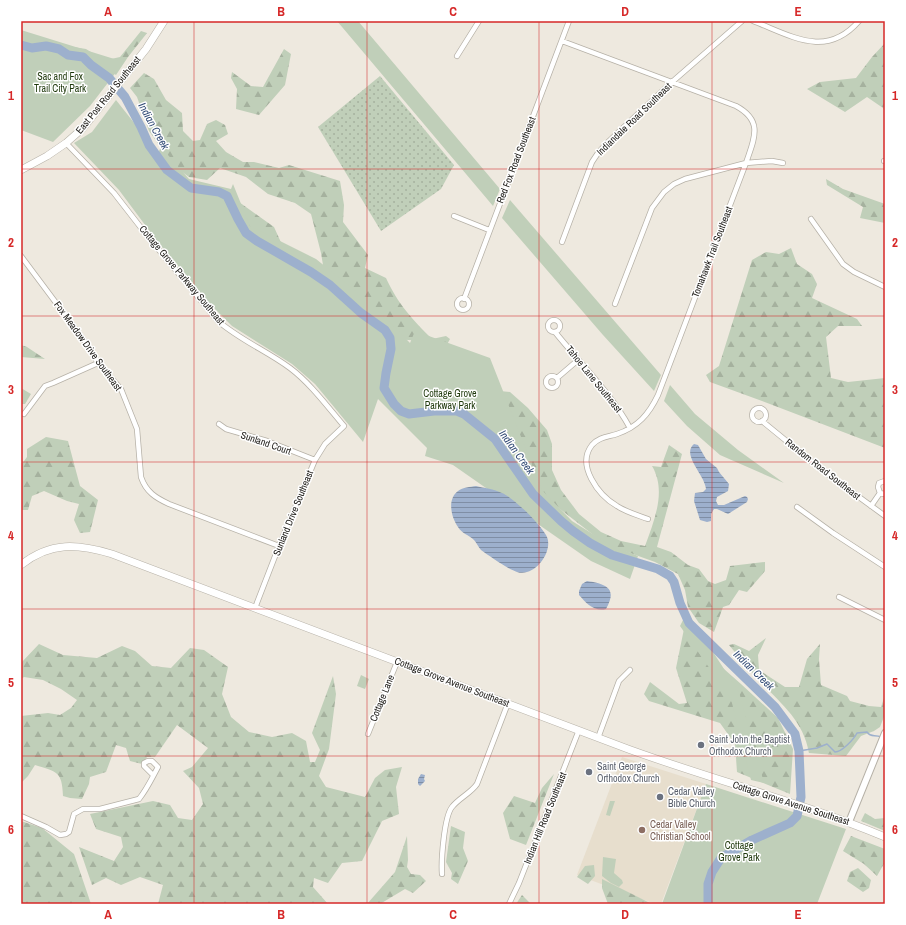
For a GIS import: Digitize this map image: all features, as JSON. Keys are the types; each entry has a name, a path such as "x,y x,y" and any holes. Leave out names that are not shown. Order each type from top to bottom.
{"main road":[{"name":"East Post Road Southeast","path":"21,170 47,156 66,143 83,128 146,48 162,22"},
{"name":"Cottage Grove Avenue Southeast","path":"21,565 37,554 49,549 69,546 89,548 112,554 598,738 684,769 849,822 885,837"}],"street":[{"path":"457,56 479,21"},
{"name":"Red Fox Road Southeast","path":"464,298 569,21"},
{"name":"Indiandale Road Southeast","path":"562,242 592,162 598,153 672,82 742,21"},
{"path":"753,21 802,40 812,42 832,40 842,36 852,29 859,21"},
{"name":"Tomahawk Trail Southeast","path":"562,40 736,106 744,111 750,118 755,131 754,139 746,163 653,407 646,417 630,428 617,434 600,438 588,451 586,460 587,470 597,488 615,505 626,511 648,519"},
{"name":"Cottage Grove Parkway Southeast","path":"66,143 114,193 149,238 218,320 229,330 290,368 306,383 344,426"},
{"path":"615,304 652,208 664,192 674,184 685,179 746,163 772,161 783,163"},
{"path":"454,216 490,230"},
{"path":"812,219 843,264 854,272 885,287"},
{"name":"Fox Meadow Drive Southeast","path":"21,256 86,343 98,363 121,389 137,429 141,477 150,493 154,497 169,504 279,546"},
{"name":"Tahoe Lane Southeast","path":"555,332 607,394 623,415 630,428"},
{"path":"557,378 578,360"},
{"path":"24,414 44,386 53,384 98,363"},
{"name":"Random Road Southeast","path":"762,421 822,470 885,516"},
{"name":"Sunland Court","path":"219,424 226,429 267,441 315,460"},
{"name":"Sunland Drive Southeast","path":"255,608 315,460 325,444 344,426"},
{"path":"871,506 883,494 878,489 878,485 885,481"},
{"path":"797,507 833,533 885,567"},
{"path":"839,597 885,620"},
{"name":"Cottage Lane","path":"368,734 397,662"},
{"path":"598,738 619,681 630,670"},
{"path":"442,874 441,864 449,814 453,806 469,793 477,784 508,704"},
{"name":"Indian Hill Road Southeast","path":"509,904 519,883 579,730"},
{"path":"849,822 885,733"},
{"path":"21,816 60,835 69,832 74,814 83,809 100,809 139,799 153,775"}],"shaded area":[{"name":"Cedar Valley Christian School","path":"622,757 706,784 661,904 655,904 577,875"}],"green space":[{"path":"337,21 358,21 500,189 493,206"},
{"name":"Sac and Fox Trail City Park","path":"21,30 124,62 90,106 53,142 21,130"},
{"path":"141,31 147,33 116,75 74,47 86,49 94,54 111,59 120,57"},
{"path":"885,43 885,111 867,97 845,112 807,89 820,82 856,78"},
{"path":"284,49 291,54 285,85 259,115 236,109 237,89 231,78 232,72 251,86 263,87"},
{"path":"144,73 154,79 166,100 182,113 183,131 193,141 200,140 207,124 216,120 225,125 228,134 216,141 226,152 243,162 254,162 279,168 289,165 340,181 344,205 343,222 368,255 365,268 386,278 395,296 406,311 432,339 446,336 450,339 443,352 422,341 395,339 324,271 311,214 295,203 268,194 246,177 220,168 207,180 189,177 174,166 149,131 137,97 130,88"},
{"path":"380,76 454,165 441,189 381,231 318,127"},
{"name":"Cottage Grove Parkway Park","path":"116,100 158,153 161,147 189,179 231,189 233,184 250,226 316,259 373,305 410,343 415,331 490,358 542,490 572,521 607,543 638,556 630,579 591,561 453,465 425,456 427,448 378,399 363,442 315,384 292,364 232,326 211,305 157,241 119,190 74,143 92,132"},
{"path":"826,179 843,189 885,204 885,223 860,218 863,207 827,185"},
{"path":"510,200 661,375 654,391 603,335 502,218"},
{"path":"239,202 274,227 284,249 247,225"},
{"path":"791,248 797,264 812,274 817,284 812,298 857,319 862,326 838,326 826,337 831,378 848,382 885,378 885,448 710,382 706,375 719,366 752,260 766,252 779,254"},
{"path":"21,345 27,347 45,359 21,357"},
{"path":"403,362 489,390 510,392 528,408 547,430 552,444 552,470 561,490 579,514 601,532 621,541 645,546 658,506 659,496 656,476 652,466 661,467 669,445 682,454 657,547 671,552 688,565 699,569 708,581 715,584 726,580 730,566 765,562 765,571 747,592 739,590 729,605 723,607 714,632 699,623 688,607 685,590 678,574 655,562 605,544 551,502"},
{"path":"670,385 695,414 738,450 784,483 720,455 687,426 664,401"},
{"path":"21,388 31,394 25,404 21,404"},
{"path":"46,437 68,441 80,486 98,500 90,532 80,533 74,520 79,504 67,501 44,491 32,496 28,510 21,510 21,465 27,457 27,449"},
{"path":"687,612 739,692 764,783 751,780 731,699 680,626"},
{"path":"685,624 707,654 778,718 793,749 790,794 737,772 735,744 720,723 649,701 644,694 650,682 679,704 687,703 676,668"},
{"path":"766,638 758,655 759,670 785,687 799,687 807,659 820,644 819,659 821,685 847,696 850,701 869,706 881,707 885,695 885,714 880,727 861,736 846,756 809,753 806,741 795,720 729,645 734,644 749,651"},
{"path":"39,644 63,655 97,658 122,646 135,651 152,666 171,668 190,648 204,650 228,667 222,694 231,717 249,732 272,737 292,733 306,741 310,762 315,762 320,750 312,733 333,676 336,694 329,749 319,776 326,787 365,797 375,778 385,770 402,767 396,787 399,814 382,821 362,861 342,863 328,883 314,878 313,887 328,904 158,904 163,885 140,877 121,885 106,878 92,885 79,847 114,861 123,847 121,837 96,829 90,814 153,801 170,805 178,818 192,820 203,804 199,788 183,771 192,767 208,748 177,725 155,757 147,757 142,764 130,761 126,748 116,745 106,772 90,777 89,784 82,799 63,796 60,777 49,769 35,765 28,776 21,783 21,716 48,713 60,715 71,708 77,700 61,689 43,680 24,677 21,679 21,663"},
{"path":"361,675 369,679 365,689 357,686"},
{"path":"554,774 526,845 510,839 503,813 514,796 535,803 542,788"},
{"name":"Cottage Grove Park","path":"706,784 846,829 817,904 662,904"},
{"path":"610,801 615,801 610,816 606,815"},
{"path":"865,813 875,819 885,818 885,831 861,821"},
{"path":"21,821 42,828 74,854 91,904 21,904"},
{"path":"451,826 465,832 463,848 468,861 458,884 451,879 452,873 446,862"},
{"path":"407,836 407,867 411,874 420,875 426,881 413,893 405,889 380,904 367,904 395,872"},
{"path":"851,836 885,849 885,862 877,876 864,864 843,851"},
{"path":"603,857 616,859 614,873 622,880 623,883 619,887 602,876"},
{"path":"594,865 595,876 588,884 577,877 585,866"},
{"path":"858,868 871,880 869,888 863,892 847,881 850,872"},
{"path":"602,879 652,904 608,904 602,888"},
{"path":"522,895 531,904 516,904"}],"water":[{"path":"694,444 698,445 706,459 717,468 729,484 728,491 717,497 716,501 718,505 724,505 745,496 748,499 747,502 728,514 714,509 711,514 711,521 707,522 700,520 694,501 695,493 703,492 706,489 705,483 690,454"},
{"path":"476,486 496,490 507,496 526,512 543,530 548,541 548,548 546,555 536,567 524,573 513,571 481,550 474,540 459,529 452,513 452,499 458,491 467,487"},
{"path":"587,581 600,584 608,588 611,596 606,609 602,610 594,608 587,604 579,595 582,584"},
{"path":"421,774 425,775 425,781 420,786 418,784 418,779"}],"waterway":[{"name":"Indian Creek","path":"21,45 32,48 46,46 59,49 68,55 83,57 109,78 125,97 149,145 167,170 191,188 219,192 227,196 246,233 330,285 361,313 385,330 390,338 391,349 384,388 394,404 401,411 409,414 434,411 457,411 464,414 495,439 533,494 573,531 590,543 612,555 658,569 670,576 674,582 680,603 689,623 775,707 795,734 799,751 801,797 797,816 790,823 752,840 721,858 712,872 708,884 708,904"},
{"path":"799,751 817,748 827,744 835,752 848,745 857,733 867,732 870,735 881,737"}],"place":[{"name":"Saint John the Baptist Orthodox Church","path":"701,745"},
{"name":"Saint George Orthodox Church","path":"589,772"},
{"name":"Cedar Valley Bible Church","path":"660,797"},
{"name":"Cedar Valley Christian School","path":"642,830"}]}
